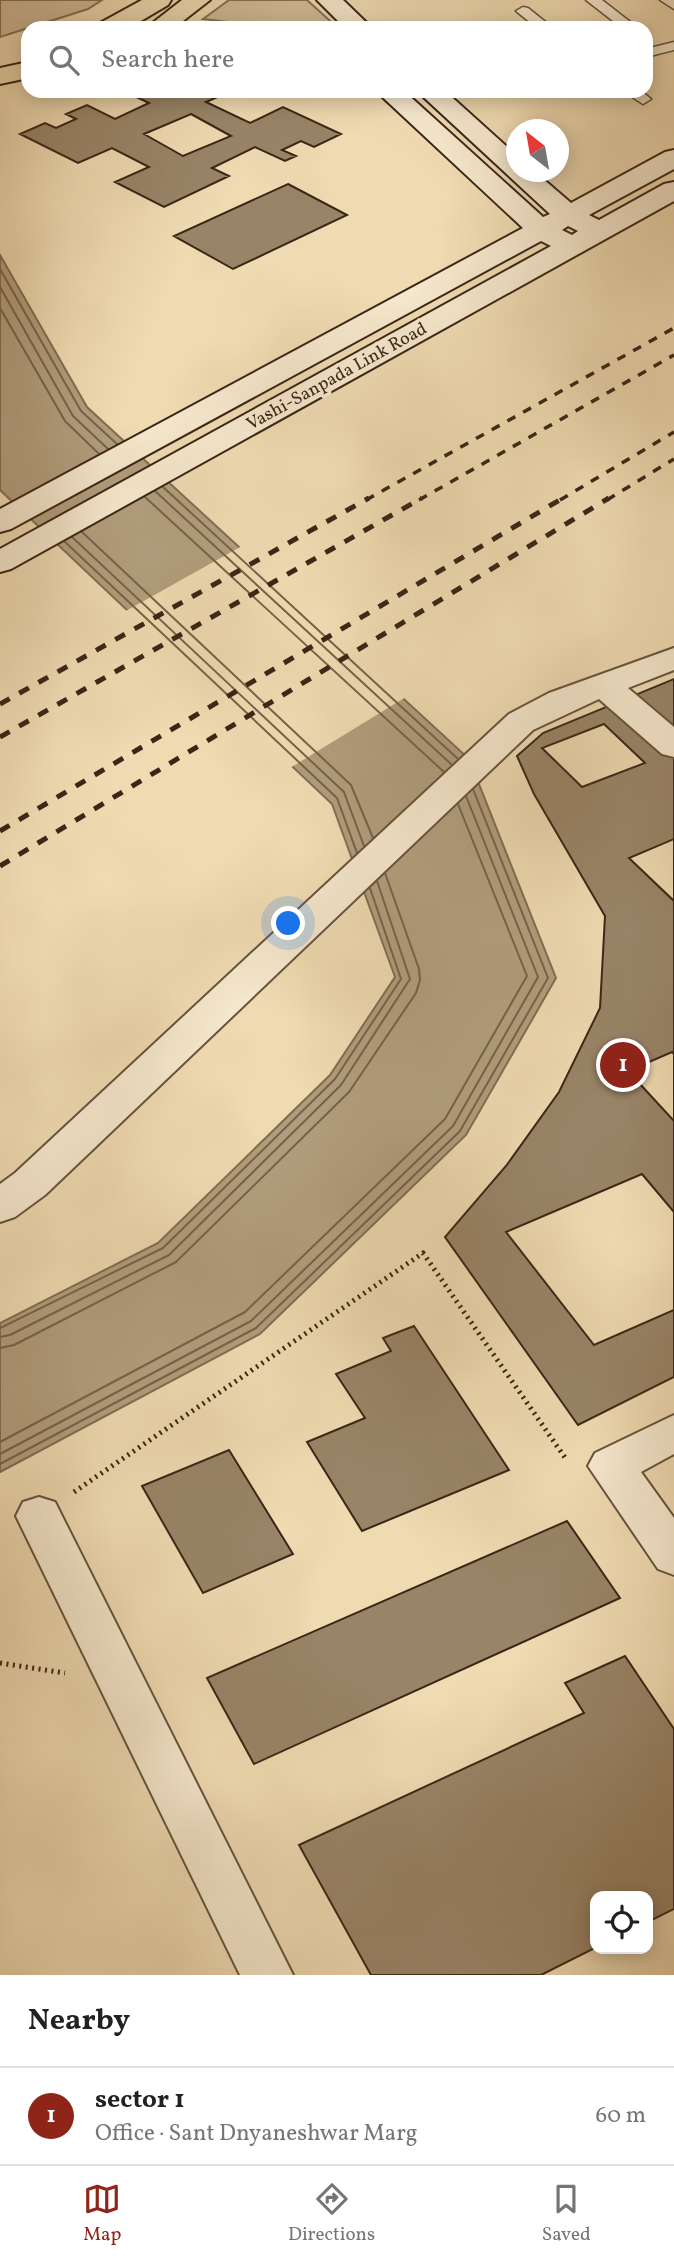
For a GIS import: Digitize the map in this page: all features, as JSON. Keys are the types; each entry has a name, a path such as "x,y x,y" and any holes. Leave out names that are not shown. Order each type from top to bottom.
{"highway":[{"path":"124,21 159,0"},
{"path":"170,21 198,0"},
{"path":"0,58 21,54"},
{"path":"0,76 21,72"}],"street":[{"path":"329,0 352,21"},
{"path":"396,98 541,230 573,247"},
{"path":"438,98 506,159"},
{"name":"Vashi-Sanpada Link Road","path":"0,522 674,158"},
{"path":"531,182 568,215 600,232"},
{"name":"Vashi-Sanpada Link Road","path":"0,562 674,190"},
{"path":"443,283 477,300"},
{"path":"0,1206 30,1184 521,722 561,701 674,658"},
{"path":"605,686 674,746"},
{"path":"674,1433 611,1466 674,1555"},
{"path":"38,1516 267,1975"}],"lane":[{"path":"593,0 622,21"},
{"path":"667,0 674,5"},
{"path":"523,11 537,21"}],"path":[{"path":"38,1516 423,1253 570,1464 611,1466"},
{"path":"0,1663 121,1681"}],"shaded area":[{"path":"0,0 102,0 88,9 50,21 21,21 21,30 0,37"},
{"path":"229,0 307,0 330,21 220,21 203,19"}],"water":[{"path":"0,255 87,407 469,759 556,978 466,1135 260,1334 0,1472 0,1323 158,1243 330,1075 395,977 332,804 0,490"}],"pier":[{"path":"242,546 406,697 290,768 124,612"}],"building":[{"path":"139,98 215,98 206,102 250,123 283,107 341,134 314,147 301,141 282,150 296,156 285,161 255,147 212,168 229,176 164,207 115,182 149,167 112,148 78,163 20,134 45,123 56,128 76,119 66,114 87,105 115,119 149,103","holes":["191,114 231,136 183,156 144,134"]},
{"path":"288,184 347,215 233,269 174,236"},
{"path":"674,679 674,1377 578,1425 445,1237 506,1166 559,1092 600,1008 605,916 534,794 517,756 543,733"},
{"path":"604,724 645,763 582,787 542,748"},
{"path":"674,839 674,901 629,858"},
{"path":"672,1052 674,1054 674,1121 628,1071"},
{"path":"642,1174 674,1212 674,1310 594,1345 506,1232"},
{"path":"414,1326 509,1470 362,1531 307,1442 365,1418 336,1374 391,1351 383,1338"},
{"path":"229,1450 293,1554 203,1593 142,1486"},
{"path":"567,1521 620,1598 254,1764 207,1678"},
{"path":"625,1656 674,1729 674,1909 653,1920 653,1891 590,1891 590,1950 541,1975 371,1975 299,1845 584,1713 565,1683"}],"railway":[{"path":"366,500 674,328"},
{"path":"419,500 674,355"},
{"path":"560,500 674,432"},
{"path":"607,500 674,459"},
{"path":"0,704 369,498"},
{"path":"0,737 422,498"},
{"path":"0,831 563,498"},
{"path":"0,866 609,498"}],"place":[{"name":"sector 1","path":"623,1065"}]}
